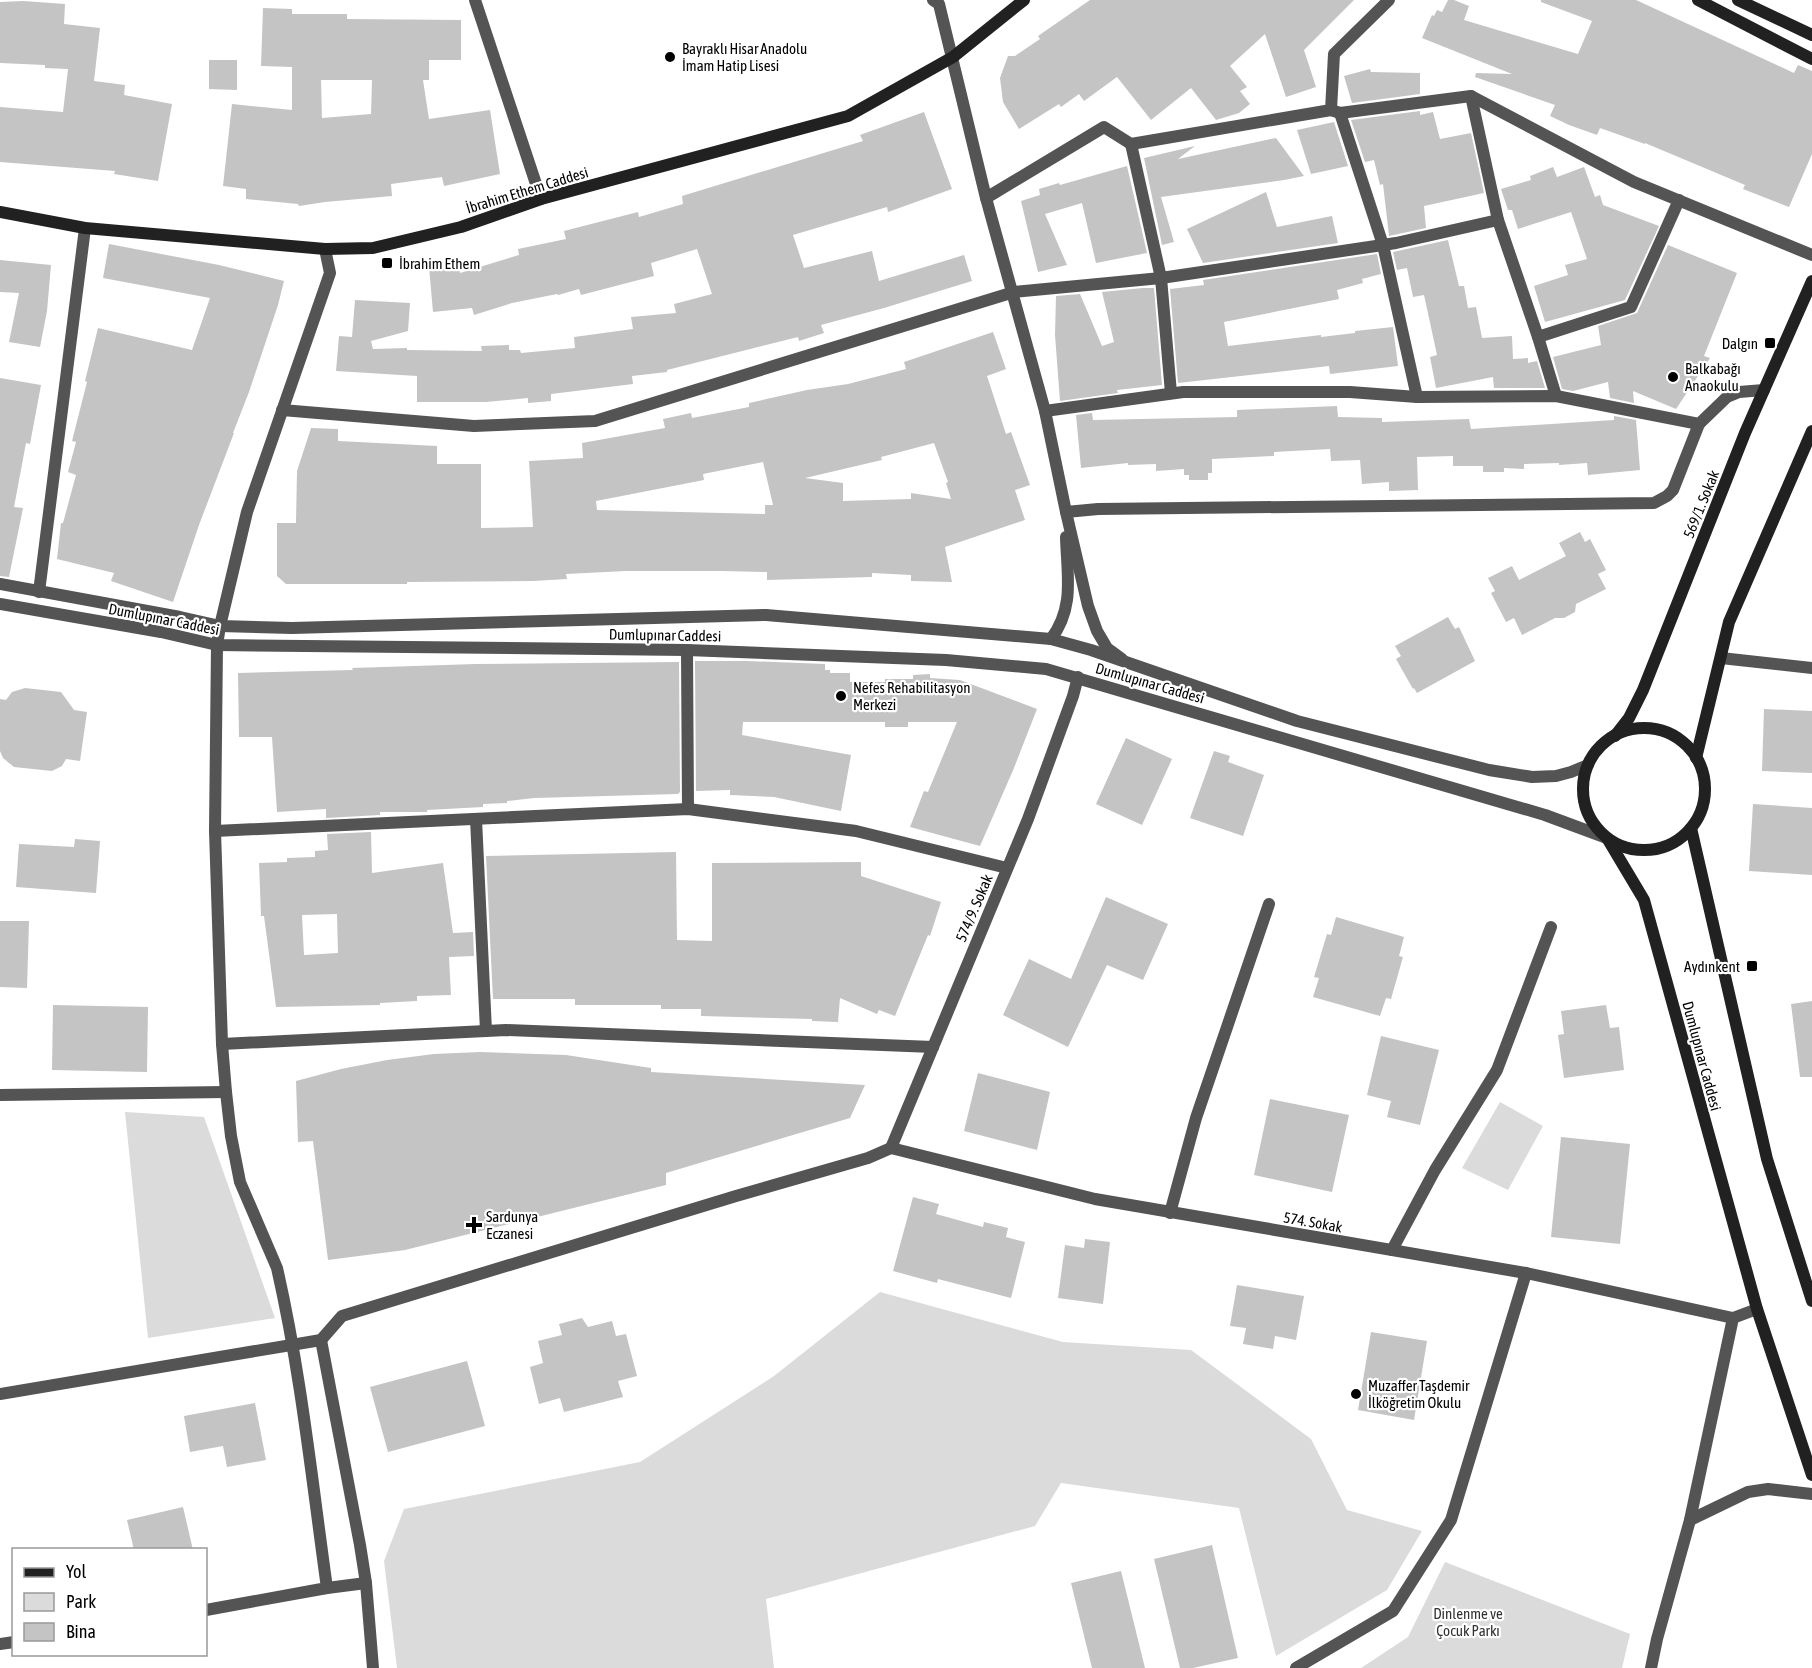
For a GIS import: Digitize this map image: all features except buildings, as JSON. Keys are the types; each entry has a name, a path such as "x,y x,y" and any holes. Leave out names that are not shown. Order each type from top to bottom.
{"main road":[{"name":"İbrahim Ethem Caddesi","path":"0,212 85,228 325,249 373,248 461,227 541,199 848,116 953,57 1024,0"},
{"path":"1698,0 1812,59"},
{"path":"1738,0 1812,35"},
{"name":"569/1. Sokak","path":"1615,736 1629,718 1643,690 1745,434 1812,281"},
{"path":"1696,758 1730,622 1812,431"},
{"path":"1632,729 1651,729 1669,734 1684,744 1696,758 1703,775 1705,794 1701,812 1691,828 1677,840 1660,848 1642,850 1623,847 1607,838 1593,823 1585,805 1583,784 1588,765 1599,748 1615,736 1632,729"},
{"path":"1691,828 1767,1159 1812,1301"},
{"name":"Dumlupınar Caddesi","path":"1607,838 1644,900 1757,1309 1812,1475"}],"street":[{"path":"475,0 541,199"},
{"path":"933,0 939,4 986,198 1014,292 1045,411 1088,606 1097,631 1107,648 1129,664"},
{"path":"1389,0 1334,54 1336,111 1383,245 1417,397"},
{"path":"986,198 1104,127 1131,144 1336,111 1471,96 1634,182 1812,255"},
{"path":"1471,96 1498,220 1556,396"},
{"path":"1131,144 1161,278 1171,393"},
{"path":"1538,337 1631,307 1679,200"},
{"path":"282,410 474,426 594,421 1014,292 1161,278 1383,245 1498,220"},
{"path":"39,592 85,228"},
{"path":"325,249 330,273 247,512 220,626 217,645 214,831 222,1044 231,1136 240,1182 276,1268 292,1346 327,1588"},
{"path":"1066,512 1098,509 1654,503 1667,496 1672,490 1699,424 1727,397 1739,392 1764,390"},
{"path":"1045,411 1183,392 1350,393 1417,397 1556,396 1699,424"},
{"path":"1050,639 1060,627 1069,599 1066,512"},
{"name":"Dumlupınar Caddesi","path":"0,584 220,626 292,628 766,615 1050,639 1091,650 1297,721 1489,770 1532,777 1571,772 1588,765"},
{"name":"Dumlupınar Caddesi","path":"0,604 160,632 217,645 687,650 946,660 1046,669 1545,815 1607,838"},
{"path":"687,650 688,809"},
{"path":"1721,658 1812,668"},
{"name":"574/9. Sokak","path":"891,1148 1007,867 1069,707 1078,677"},
{"path":"214,831 688,809 856,831 1007,867"},
{"path":"476,819 486,1031"},
{"path":"1170,1213 1196,1118 1269,903"},
{"path":"1392,1250 1435,1170 1497,1070 1551,927"},
{"path":"222,1044 506,1030 933,1047"},
{"path":"0,1095 226,1092"},
{"path":"0,1394 321,1340 342,1316 867,1158 891,1148"},
{"name":"574. Sokak","path":"891,1148 1095,1199 1527,1273 1733,1317"},
{"path":"1296,1668 1393,1611 1451,1520 1527,1273"},
{"path":"1651,1668 1690,1520 1733,1317 1757,1309"},
{"path":"321,1340 366,1583 373,1668"},
{"path":"1690,1520 1748,1492 1768,1489 1812,1494"},
{"path":"207,1610 366,1583"}],"green space":[{"path":"1500,1102 1543,1126 1508,1190 1462,1168"},
{"path":"125,1112 204,1117 275,1318 148,1338"},
{"path":"880,1292 1063,1342 1191,1350 1311,1439 1347,1510 1422,1531 1387,1590 1276,1656 1239,1508 1061,1483 1035,1526 766,1599 774,1668 397,1668 384,1561 404,1509 640,1462 774,1376"},
{"name":"Dinlenme ve Çocuk Parkı","path":"1445,1562 1630,1634 1622,1668 1361,1668 1408,1637"}],"place":[{"name":"Bayraklı Hisar Anadolu İmam Hatip Lisesi","path":"670,57"},
{"name":"İbrahim Ethem","path":"387,263"},
{"name":"Dalgın","path":"1770,343"},
{"name":"Balkabağı Anaokulu","path":"1673,377"},
{"name":"Nefes Rehabilitasyon Merkezi","path":"841,696"},
{"name":"Aydınkent","path":"1752,966"},
{"name":"Sardunya Eczanesi","path":"474,1225"},
{"name":"Muzaffer Taşdemir İlköğretim Okulu","path":"1356,1394"}]}
